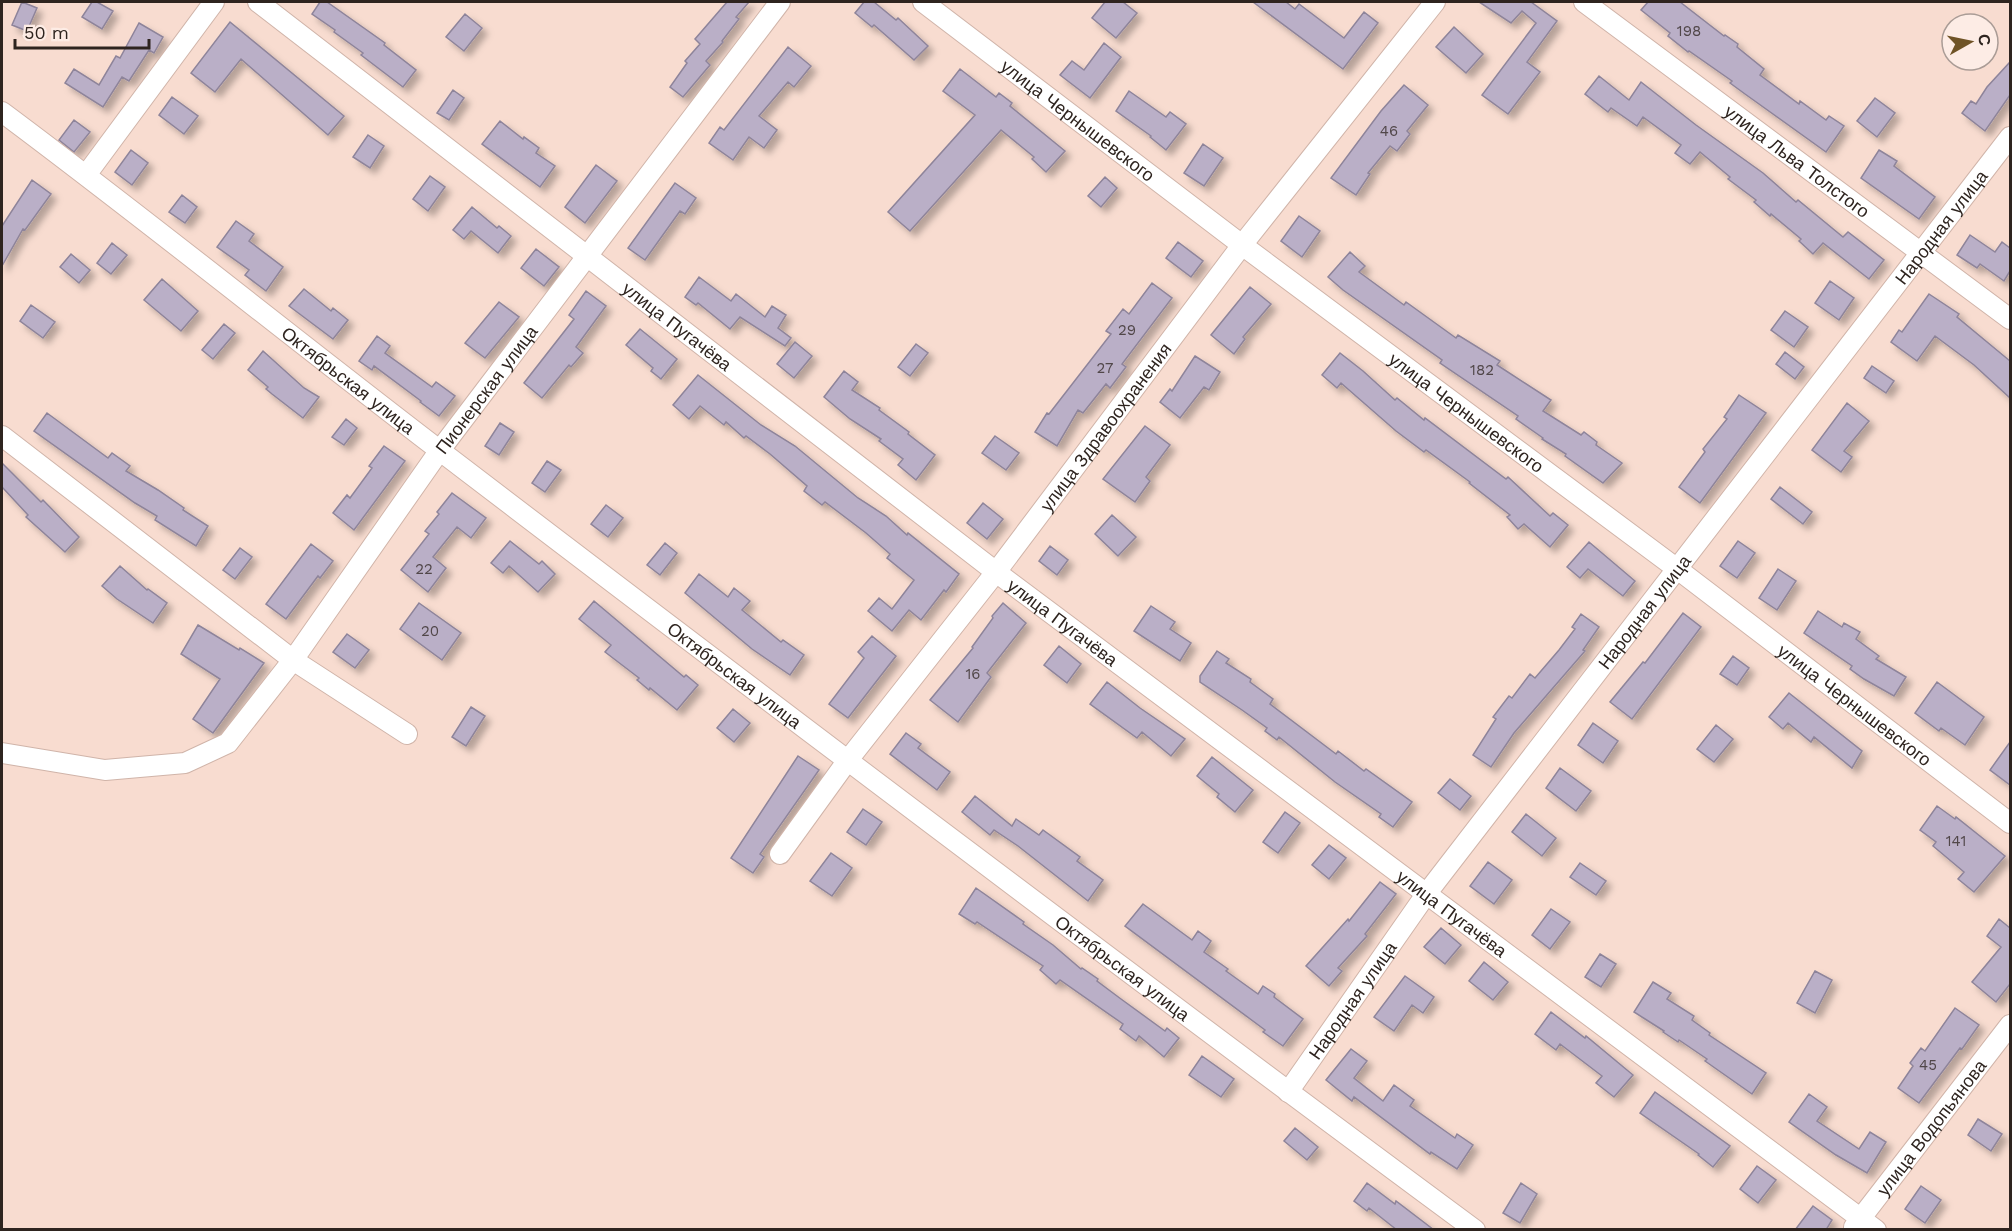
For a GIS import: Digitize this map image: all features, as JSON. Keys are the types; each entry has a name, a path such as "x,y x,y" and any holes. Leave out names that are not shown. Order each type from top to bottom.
{"street":[{"path":"86,175 214,2"},
{"name":"улица Пугачёва","path":"258,2 996,572 1427,892 1863,1226"},
{"name":"Пионерская улица","path":"2,753 105,770 185,763 228,743 293,660 440,450 780,2"},
{"name":"улица Чернышевского","path":"923,2 1242,245 1676,567 2010,824"},
{"name":"улица Здравоохранения","path":"780,854 848,760 996,572 1242,245 1435,2"},
{"name":"улица Льва Толстого","path":"1584,2 2010,319"},
{"name":"Октябрьская улица","path":"2,112 440,450 848,760 1475,1230"},
{"name":"Народная улица","path":"1288,1092 1427,892 2010,137"},
{"path":"2,436 293,660 407,735"},
{"name":"улица Водопьянова","path":"1863,1226 2010,1025"}],"building":[{"path":"22,2 37,8 27,31 12,25"},
{"path":"92,2 97,2 113,11 102,29 82,17"},
{"path":"320,2 327,2 385,43 384,45 416,70 403,87 361,55 363,53 334,32 335,30 312,14"},
{"path":"727,2 749,2 736,17 739,19 723,42 706,61 710,65 683,97 670,87 687,63 685,61 700,44 695,39"},
{"path":"864,2 874,2 896,20 898,18 928,46 914,60 874,25 872,27 855,13"},
{"path":"1105,2 1123,2 1137,13 1116,38 1092,18"},
{"path":"1253,2 1286,2 1295,9 1299,4 1344,38 1364,12 1378,23 1343,69"},
{"path":"1479,2 1531,2 1557,21 1527,62 1540,72 1508,114 1482,95 1536,23 1522,11 1511,23"},
{"path":"1648,2 1680,2 1738,44 1737,47 1764,69 1760,75 1799,104 1800,101 1826,120 1829,116 1844,126 1826,152 1668,36 1670,33 1641,10"},
{"path":"465,14 482,28 464,51 446,37"},
{"path":"230,22 344,116 328,135 241,59 215,92 191,73"},
{"path":"139,23 163,37 154,53 149,50 129,81 122,77 103,107 65,83 74,69 99,85 116,56 120,58"},
{"path":"1454,27 1483,54 1466,73 1436,47"},
{"path":"1104,43 1121,57 1090,98 1060,75 1072,61 1084,70"},
{"path":"788,47 811,66 794,87 788,82 759,116 777,130 764,148 749,137 733,160 709,143 720,127 724,130"},
{"path":"2010,62 2010,95 1985,131 1962,113 1971,101 1976,104 1987,87"},
{"path":"960,69 996,97 999,93 1012,103 1010,106 1065,151 1046,172 1032,159 1034,157 1001,130 910,231 888,212 975,115 943,91"},
{"path":"1599,76 1629,100 1641,82 1763,173 1796,202 1798,200 1843,237 1848,232 1884,260 1869,279 1823,243 1813,254 1799,241 1801,239 1771,214 1770,216 1754,202 1756,200 1728,179 1730,177 1700,152 1690,164 1675,153 1681,145 1643,117 1637,126 1611,108 1608,112 1585,94"},
{"path":"1404,85 1428,105 1407,131 1410,134 1397,151 1390,146 1368,173 1370,174 1356,195 1331,178 1381,111"},
{"path":"453,90 464,98 449,120 437,113"},
{"path":"1129,91 1166,117 1170,112 1186,124 1166,150 1151,136 1116,111"},
{"path":"172,97 198,116 184,134 159,115"},
{"path":"1875,98 1895,113 1877,137 1857,121"},
{"path":"74,120 90,132 74,152 59,140"},
{"path":"500,121 539,148 536,153 555,166 540,187 482,144"},
{"path":"368,135 384,146 370,168 353,157"},
{"path":"1203,144 1223,158 1204,186 1184,173"},
{"path":"131,150 148,163 132,185 115,172"},
{"path":"1879,150 1897,161 1894,166 1935,197 1919,219 1861,178"},
{"path":"596,165 617,181 585,223 565,207"},
{"path":"430,176 445,187 428,211 413,199"},
{"path":"1105,177 1117,188 1101,207 1088,196"},
{"path":"32,180 51,194 25,230 23,229 2,266 2,226"},
{"path":"675,183 696,198 685,214 680,211 645,260 628,248"},
{"path":"182,195 197,207 185,223 169,212"},
{"path":"472,207 497,228 499,226 511,236 498,253 471,231 464,239 453,230"},
{"path":"1299,216 1320,231 1302,257 1281,241"},
{"path":"236,221 254,234 249,241 283,267 266,291 245,275 249,270 217,247"},
{"path":"1970,235 1995,252 2002,242 2010,248 2010,271 2004,281 1980,264 1977,268 1957,255"},
{"path":"1178,242 1203,261 1191,277 1166,258"},
{"path":"112,243 127,255 111,274 97,263"},
{"path":"536,249 559,267 544,286 521,268"},
{"path":"1350,252 1365,266 1359,272 1404,305 1406,302 1456,338 1458,335 1500,361 1497,365 1551,400 1543,411 1581,435 1584,432 1597,442 1596,445 1622,463 1603,483 1516,419 1518,416 1440,363 1442,360 1343,290 1328,277"},
{"path":"71,254 90,270 79,283 60,267"},
{"path":"699,277 731,301 736,294 765,317 772,306 786,315 778,328 791,338 785,346 740,317 730,329 698,303 696,305 685,297"},
{"path":"162,279 198,311 181,331 144,300"},
{"path":"1830,281 1854,298 1839,320 1815,303"},
{"path":"1152,283 1172,298 1122,364 1126,367 1110,388 1106,384 1083,413 1078,410 1057,446 1035,432 1047,413 1049,414 1111,334 1106,331 1123,309 1129,314"},
{"path":"1250,287 1271,304 1243,337 1245,339 1234,354 1211,335"},
{"path":"304,289 331,311 333,308 348,320 333,339 289,306"},
{"path":"586,291 606,306 576,347 583,353 571,367 569,365 542,398 524,383 574,319 569,315"},
{"path":"1929,294 1959,314 1957,317 2010,361 2010,398 1974,365 1935,336 1917,361 1891,342 1899,330 1902,332"},
{"path":"499,302 519,317 485,358 465,343"},
{"path":"31,305 55,322 43,338 20,321"},
{"path":"1785,311 1808,327 1794,347 1771,330"},
{"path":"224,324 235,333 213,359 202,350"},
{"path":"640,329 677,359 661,379 651,371 653,368 626,345"},
{"path":"377,336 390,346 385,353 432,387 436,382 455,396 439,416 374,366 372,370 359,361"},
{"path":"795,342 812,356 794,378 777,364"},
{"path":"916,344 928,353 910,376 898,367"},
{"path":"263,351 304,388 319,397 303,418 266,389 268,387 248,370"},
{"path":"1785,352 1804,367 1795,379 1776,364"},
{"path":"1340,353 1395,400 1397,398 1506,479 1508,477 1550,516 1553,513 1568,525 1550,547 1524,524 1518,529 1507,517 1510,515 1470,482 1396,431 1341,383 1337,388 1322,375"},
{"path":"1195,356 1220,372 1209,390 1204,387 1180,418 1160,402 1170,389 1172,391"},
{"path":"1872,366 1894,381 1886,393 1864,378"},
{"path":"844,371 858,382 852,390 880,408 879,410 935,455 916,480 898,465 903,459 879,441 881,439 850,419 824,397"},
{"path":"698,375 761,425 795,446 858,498 886,516 907,535 908,533 959,574 921,620 909,610 892,631 868,611 879,598 892,609 914,580 887,558 890,554 866,533 825,502 822,505 804,491 807,486 770,454 746,436 744,438 726,422 724,425 700,406 689,419 673,405"},
{"path":"1739,395 1766,413 1700,503 1679,487 1705,452 1703,449 1727,419 1724,417"},
{"path":"1847,403 1869,421 1844,451 1852,457 1841,472 1812,450"},
{"path":"47,413 108,458 112,453 130,466 126,471 158,490 208,526 196,546 155,520 157,516 135,503 34,431"},
{"path":"346,419 357,428 344,445 332,437"},
{"path":"500,423 514,432 499,455 485,446"},
{"path":"1145,426 1170,445 1146,477 1150,481 1135,502 1103,479"},
{"path":"995,436 1019,453 1006,470 982,453"},
{"path":"384,446 405,461 354,530 333,513 347,495 350,498 372,468 369,466"},
{"path":"547,461 561,470 545,492 532,483"},
{"path":"2,463 79,537 65,552 26,517 28,515 2,487"},
{"path":"1780,487 1812,512 1803,524 1771,499"},
{"path":"452,493 486,518 471,538 457,527 433,557 446,568 428,592 401,570 429,534 425,531"},
{"path":"983,503 1003,519 987,539 967,523"},
{"path":"606,505 623,518 608,537 591,524"},
{"path":"1112,515 1136,537 1118,556 1095,534"},
{"path":"510,541 539,564 542,561 555,574 538,592 509,566 503,573 491,563"},
{"path":"1738,541 1755,553 1737,578 1720,566"},
{"path":"1589,542 1635,581 1623,596 1588,569 1580,578 1567,567"},
{"path":"665,543 677,553 660,575 647,565"},
{"path":"311,544 333,561 320,578 318,576 286,619 266,604"},
{"path":"1050,546 1068,560 1057,575 1039,561"},
{"path":"240,548 252,557 235,579 223,570"},
{"path":"120,566 147,590 167,603 153,623 102,586"},
{"path":"1778,569 1796,581 1777,610 1759,598"},
{"path":"699,574 728,597 734,588 750,601 742,610 781,642 783,640 804,655 790,675 752,649 685,593"},
{"path":"594,601 684,677 686,675 698,685 677,710 650,688 649,690 637,680 639,678 605,652 611,645 579,619"},
{"path":"419,603 461,633 442,660 400,629"},
{"path":"1003,603 1026,623 987,673 991,677 958,722 930,700 973,648 993,618 992,616"},
{"path":"1151,606 1175,622 1170,629 1191,643 1180,661 1134,631"},
{"path":"1818,611 1842,627 1844,623 1860,632 1856,639 1879,656 1876,659 1906,677 1894,696 1864,679 1850,669 1852,666 1804,633"},
{"path":"1683,613 1701,627 1632,719 1610,702 1643,662 1645,663"},
{"path":"1581,614 1599,627 1583,650 1585,651 1514,733 1491,767 1473,755 1496,719 1493,717 1509,696 1512,698 1530,674 1535,678 1575,629 1572,627"},
{"path":"198,625 264,663 213,733 193,719 220,679 181,654"},
{"path":"347,634 369,650 355,668 333,652"},
{"path":"872,636 896,656 848,718 829,704 864,658 858,652"},
{"path":"1059,646 1081,664 1067,683 1044,665"},
{"path":"1217,651 1229,659 1226,663 1251,679 1250,682 1273,699 1270,704 1336,754 1338,751 1412,802 1393,827 1379,817 1381,814 1335,782 1279,737 1277,740 1265,731 1267,728 1200,682 1200,676"},
{"path":"1733,656 1749,668 1737,685 1720,674"},
{"path":"1107,682 1185,739 1171,756 1142,732 1137,738 1090,704"},
{"path":"1937,682 1984,717 1965,745 1941,728 1939,731 1915,713"},
{"path":"1789,693 1862,751 1852,768 1814,737 1811,742 1788,723 1783,729 1769,717"},
{"path":"471,707 485,716 466,746 452,737"},
{"path":"733,709 750,723 734,742 717,728"},
{"path":"1593,723 1618,741 1603,763 1578,745"},
{"path":"1716,725 1733,739 1714,762 1697,749"},
{"path":"906,733 921,744 918,748 950,772 937,790 890,754"},
{"path":"2010,742 2010,785 1990,770"},
{"path":"798,756 819,770 760,854 764,857 753,873 731,858"},
{"path":"1212,757 1253,790 1235,812 1217,797 1219,794 1197,776"},
{"path":"1560,768 1591,791 1576,811 1546,788"},
{"path":"1450,779 1471,796 1460,810 1438,793"},
{"path":"975,796 1012,826 1016,819 1039,835 1043,830 1080,857 1077,861 1103,880 1088,901 1018,846 994,830 990,835 962,812"},
{"path":"1937,806 1955,819 1956,817 2005,856 1974,892 1958,879 1964,872 1933,846 1936,842 1920,830"},
{"path":"863,809 882,822 866,845 847,832"},
{"path":"1285,812 1300,823 1278,853 1263,842"},
{"path":"1526,814 1556,838 1542,856 1512,832"},
{"path":"1329,845 1346,858 1329,879 1312,865"},
{"path":"831,853 852,868 832,896 810,881"},
{"path":"1488,862 1512,880 1494,904 1470,886"},
{"path":"1580,863 1606,881 1596,895 1570,877"},
{"path":"1380,882 1396,894 1365,934 1367,936 1338,968 1342,971 1329,986 1306,966 1348,919 1349,921"},
{"path":"976,888 1024,922 1023,924 1081,969 1098,979 1097,981 1121,999 1165,1031 1167,1028 1179,1038 1164,1057 1139,1036 1136,1041 1120,1029 1123,1024 1060,980 1056,984 1040,970 1043,966 977,922 975,924 959,914"},
{"path":"1143,904 1192,940 1198,931 1211,941 1204,952 1228,969 1226,971 1258,994 1263,986 1303,1019 1283,1046 1263,1032 1265,1030 1125,926"},
{"path":"1551,909 1570,922 1550,949 1532,935"},
{"path":"1999,919 2010,928 2010,984 1996,1002 1972,982 2001,947 1987,936"},
{"path":"1441,928 1461,945 1445,964 1424,947"},
{"path":"1600,954 1616,964 1601,987 1585,977"},
{"path":"1484,962 1508,982 1493,1000 1469,981"},
{"path":"1815,971 1832,980 1815,1013 1797,1003"},
{"path":"1405,976 1434,997 1423,1013 1412,1005 1394,1031 1374,1017"},
{"path":"1653,982 1671,993 1667,999 1694,1016 1692,1020 1710,1033 1709,1035 1766,1073 1752,1094 1705,1061 1707,1059 1634,1012"},
{"path":"1955,1008 1979,1025 1919,1103 1898,1088 1913,1066 1910,1063 1921,1048 1925,1051"},
{"path":"1551,1012 1585,1038 1586,1036 1633,1075 1614,1097 1596,1083 1602,1076 1560,1044 1556,1050 1535,1034"},
{"path":"1351,1049 1367,1061 1354,1078 1383,1101 1394,1085 1414,1100 1410,1106 1455,1138 1457,1134 1473,1145 1457,1169 1431,1152 1430,1154 1354,1097 1352,1101 1326,1080"},
{"path":"1202,1056 1234,1079 1221,1097 1189,1075"},
{"path":"1655,1092 1730,1146 1713,1167 1699,1154 1640,1113"},
{"path":"1809,1094 1827,1107 1817,1121 1859,1149 1870,1132 1886,1142 1867,1173 1836,1155 1789,1122"},
{"path":"1978,1119 2002,1134 1991,1151 1968,1135"},
{"path":"1295,1128 1318,1147 1307,1160 1284,1141"},
{"path":"1757,1166 1776,1180 1758,1203 1740,1189"},
{"path":"1367,1183 1395,1204 1396,1201 1434,1230 1397,1230 1369,1208 1367,1211 1354,1201"},
{"path":"1521,1183 1537,1194 1520,1223 1503,1213"},
{"path":"1921,1186 1941,1200 1925,1223 1905,1209"},
{"path":"1813,1206 1832,1220 1826,1230 1795,1230"}]}
